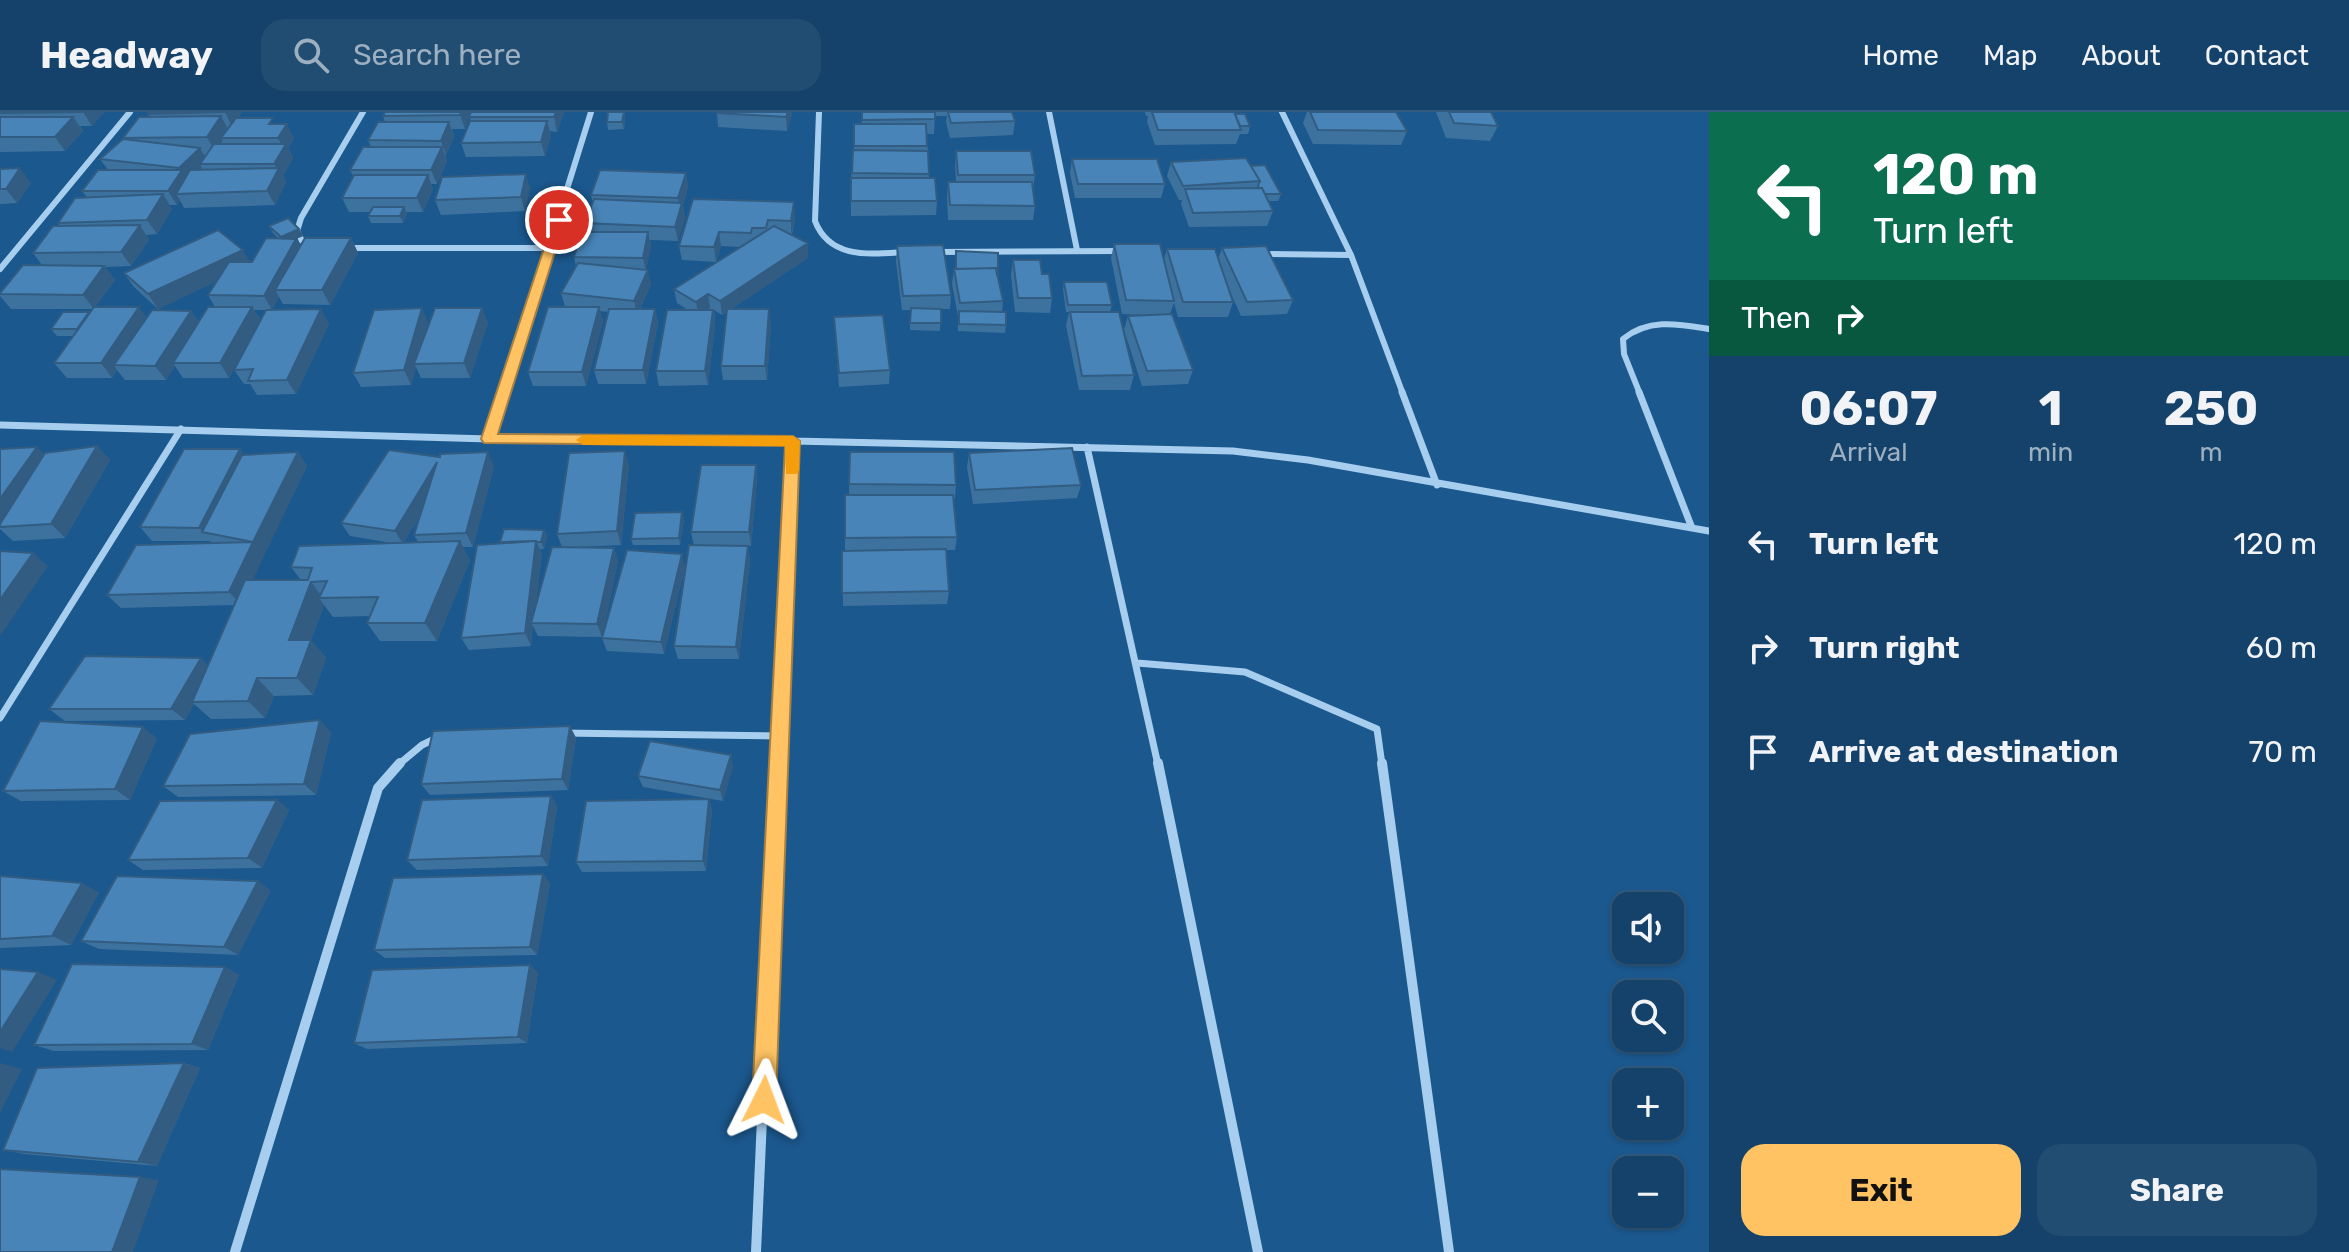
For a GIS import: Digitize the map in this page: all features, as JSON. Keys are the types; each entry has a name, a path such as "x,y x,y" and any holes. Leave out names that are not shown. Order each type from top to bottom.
{"street":[{"path":"0,269 130,112"},
{"path":"314,246 302,241 297,231 301,218 363,112"},
{"path":"489,439 591,112"},
{"path":"819,112 815,221 818,235 830,246 850,252 876,253 1138,252"},
{"path":"1049,112 1077,250"},
{"path":"1282,112 1351,255 1437,485"},
{"path":"334,248 551,248"},
{"path":"1244,253 1351,255"},
{"path":"1692,528 1624,354 1623,339 1633,330 1650,324 1709,329"},
{"path":"0,425 489,439 1087,447 1266,454 1709,531"},
{"path":"0,718 181,429"},
{"path":"756,1252 782,736 793,441"},
{"path":"1087,447 1137,663 1258,1252"},
{"path":"1137,663 1245,672 1377,729 1449,1252"},
{"path":"235,1252 378,788 401,761 426,741 457,732"},
{"path":"549,733 782,736"}],"building":[{"path":"0,112 83,112 0,113"},
{"path":"149,112 225,112 148,114"},
{"path":"385,112 461,112 460,115 383,116"},
{"path":"471,112 556,112 554,117 469,117"},
{"path":"608,112 624,112 622,122 607,122"},
{"path":"717,112 788,112 786,117"},
{"path":"862,112 935,112 935,119 862,120"},
{"path":"948,112 1012,112 1015,121 951,123"},
{"path":"1152,112 1234,112 1241,130 1158,130"},
{"path":"1310,112 1396,112 1407,131 1318,130"},
{"path":"1449,112 1491,112 1498,126 1454,123"},
{"path":"1235,114 1245,114 1250,126 1240,126"},
{"path":"221,116 207,137 123,138 139,117"},
{"path":"0,117 73,117 55,137 0,137"},
{"path":"236,118 273,118 269,124 287,124 278,138 221,138"},
{"path":"470,121 547,121 541,142 461,143"},
{"path":"378,122 449,122 441,141 368,140"},
{"path":"854,124 926,124 927,146 854,146"},
{"path":"123,139 200,148 179,168 100,159"},
{"path":"214,144 286,144 274,164 200,164"},
{"path":"363,147 442,147 431,170 350,170"},
{"path":"853,150 928,151 929,174 852,173"},
{"path":"956,151 1031,151 1035,175 958,175"},
{"path":"1246,158 1260,181 1183,186 1171,162"},
{"path":"1072,159 1157,159 1165,184 1078,184"},
{"path":"1265,165 1281,194 1265,194 1259,188 1260,181 1251,166"},
{"path":"20,168 6,189 0,189 0,169"},
{"path":"279,168 267,191 176,194 190,170"},
{"path":"98,170 182,170 168,191 82,191"},
{"path":"600,170 686,173 678,198 591,195"},
{"path":"526,174 521,197 435,200 442,177"},
{"path":"354,175 428,175 417,198 342,198"},
{"path":"851,178 935,178 937,201 851,201"},
{"path":"948,182 1032,182 1035,206 950,205"},
{"path":"1262,188 1273,211 1193,213 1185,189"},
{"path":"163,194 147,220 58,223 75,198"},
{"path":"594,199 682,203 675,227 585,223"},
{"path":"693,199 794,202 791,221 768,220 766,228 752,228 751,233 719,232 714,247 679,246"},
{"path":"373,207 404,207 400,216 368,216"},
{"path":"288,218 299,229 281,237 269,226"},
{"path":"140,225 121,252 33,253 53,226"},
{"path":"774,226 808,243 720,301 708,294 696,302 674,289"},
{"path":"218,230 243,250 148,294 124,273"},
{"path":"581,232 648,232 643,258 574,257"},
{"path":"266,238 296,239 264,296 208,295 229,262 252,262"},
{"path":"305,238 351,238 322,290 275,290"},
{"path":"1114,244 1160,244 1174,301 1126,300"},
{"path":"943,245 951,295 903,296 897,246"},
{"path":"1266,246 1293,300 1247,302 1222,248"},
{"path":"1167,249 1215,249 1233,302 1183,302"},
{"path":"956,251 998,253 998,275 996,268 956,269"},
{"path":"1013,260 1040,260 1042,274 1049,274 1052,298 1018,298"},
{"path":"578,263 648,270 634,301 561,293"},
{"path":"23,265 104,266 83,295 0,294"},
{"path":"996,268 1003,301 960,303 954,269"},
{"path":"1064,282 1107,282 1112,305 1068,305"},
{"path":"94,307 139,307 101,363 54,363"},
{"path":"208,307 252,307 220,363 173,363"},
{"path":"548,307 599,307 582,372 528,372"},
{"path":"422,308 404,370 353,373 374,310"},
{"path":"435,308 482,308 464,363 414,364"},
{"path":"911,308 941,309 941,323 910,323"},
{"path":"321,309 287,380 248,381 253,369 234,370 266,310"},
{"path":"609,309 655,309 643,370 594,370"},
{"path":"727,309 769,309 765,366 721,366"},
{"path":"152,310 191,311 155,366 114,365"},
{"path":"667,310 713,310 705,371 656,371"},
{"path":"959,311 1006,312 1006,325 959,324"},
{"path":"63,312 89,312 77,329 51,329"},
{"path":"1070,312 1119,312 1134,375 1082,376"},
{"path":"1172,314 1193,370 1147,371 1128,316"},
{"path":"883,315 890,370 839,373 834,317"},
{"path":"97,446 51,524 0,527 45,453"},
{"path":"37,447 0,499 0,449"},
{"path":"1072,448 1081,485 975,490 969,453"},
{"path":"184,449 240,449 199,528 140,527"},
{"path":"389,450 440,457 440,454 488,452 466,533 414,535 437,462 395,531 341,523"},
{"path":"625,451 617,531 557,534 569,453"},
{"path":"298,452 253,542 202,532 242,455"},
{"path":"850,452 954,452 956,485 849,484"},
{"path":"701,465 756,465 749,532 691,532"},
{"path":"845,495 953,495 957,537 845,538"},
{"path":"682,512 679,538 631,539 635,513"},
{"path":"504,529 544,530 541,542 500,542"},
{"path":"460,541 425,623 367,623 378,597 319,598 327,581 311,582 289,640 311,640 297,678 257,678 248,701 192,702 245,580 308,580 312,568 291,567 299,546"},
{"path":"536,541 525,633 461,638 477,545"},
{"path":"253,542 229,592 107,595 136,545"},
{"path":"689,545 748,546 736,647 674,646"},
{"path":"552,547 614,548 597,624 531,623"},
{"path":"946,549 949,591 842,593 842,551"},
{"path":"627,550 682,554 661,642 602,638"},
{"path":"0,551 33,553 0,600"},
{"path":"85,656 201,658 171,709 49,709"},
{"path":"320,720 304,784 163,786 190,734"},
{"path":"40,721 143,727 115,789 3,791"},
{"path":"570,726 562,779 421,784 433,731"},
{"path":"650,741 731,755 720,790 638,776"},
{"path":"551,796 541,856 407,860 422,800"},
{"path":"709,799 703,861 576,862 586,801"},
{"path":"277,800 248,858 128,860 160,801"},
{"path":"543,874 530,947 374,950 393,878"},
{"path":"0,876 82,883 52,936 0,939"},
{"path":"117,876 258,881 224,947 81,941"},
{"path":"72,964 225,967 192,1044 34,1045"},
{"path":"530,965 518,1037 354,1043 372,970"},
{"path":"0,969 38,972 0,1032"},
{"path":"184,1063 138,1162 3,1150 37,1068"},
{"path":"0,1169 140,1177 112,1252 0,1252"}],"slow traffic":[{"path":"583,440 793,441 792,470"}],"route":[{"path":"559,220 489,439 793,441 764,1100"}]}
